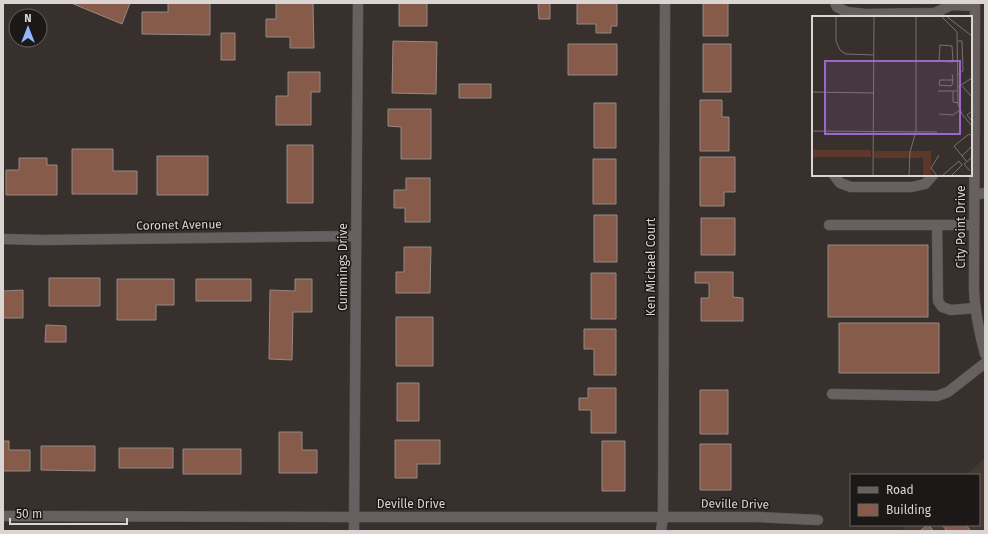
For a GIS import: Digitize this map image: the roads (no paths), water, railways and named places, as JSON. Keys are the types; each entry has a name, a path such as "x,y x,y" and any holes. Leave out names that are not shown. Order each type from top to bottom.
{"street":[{"name":"Cummings Drive","path":"354,531 358,3"},
{"name":"Ken Michael Court","path":"662,531 666,3"},
{"path":"835,3 847,12 865,14 937,11 950,5 975,4"},
{"name":"City Point Drive","path":"975,4 980,29 973,136 975,308 985,354"},
{"path":"975,95 985,89"},
{"path":"835,176 840,183 851,187 912,187 925,184 932,176"},
{"path":"974,194 985,193"},
{"path":"829,225 974,225"},
{"path":"937,225 938,301 942,307 951,310 975,308"},
{"name":"Coronet Avenue","path":"3,239 42,240 356,236"},
{"path":"832,394 937,396 948,392 985,363"},
{"name":"Deville Drive","path":"3,516 759,517 818,520"}]}
